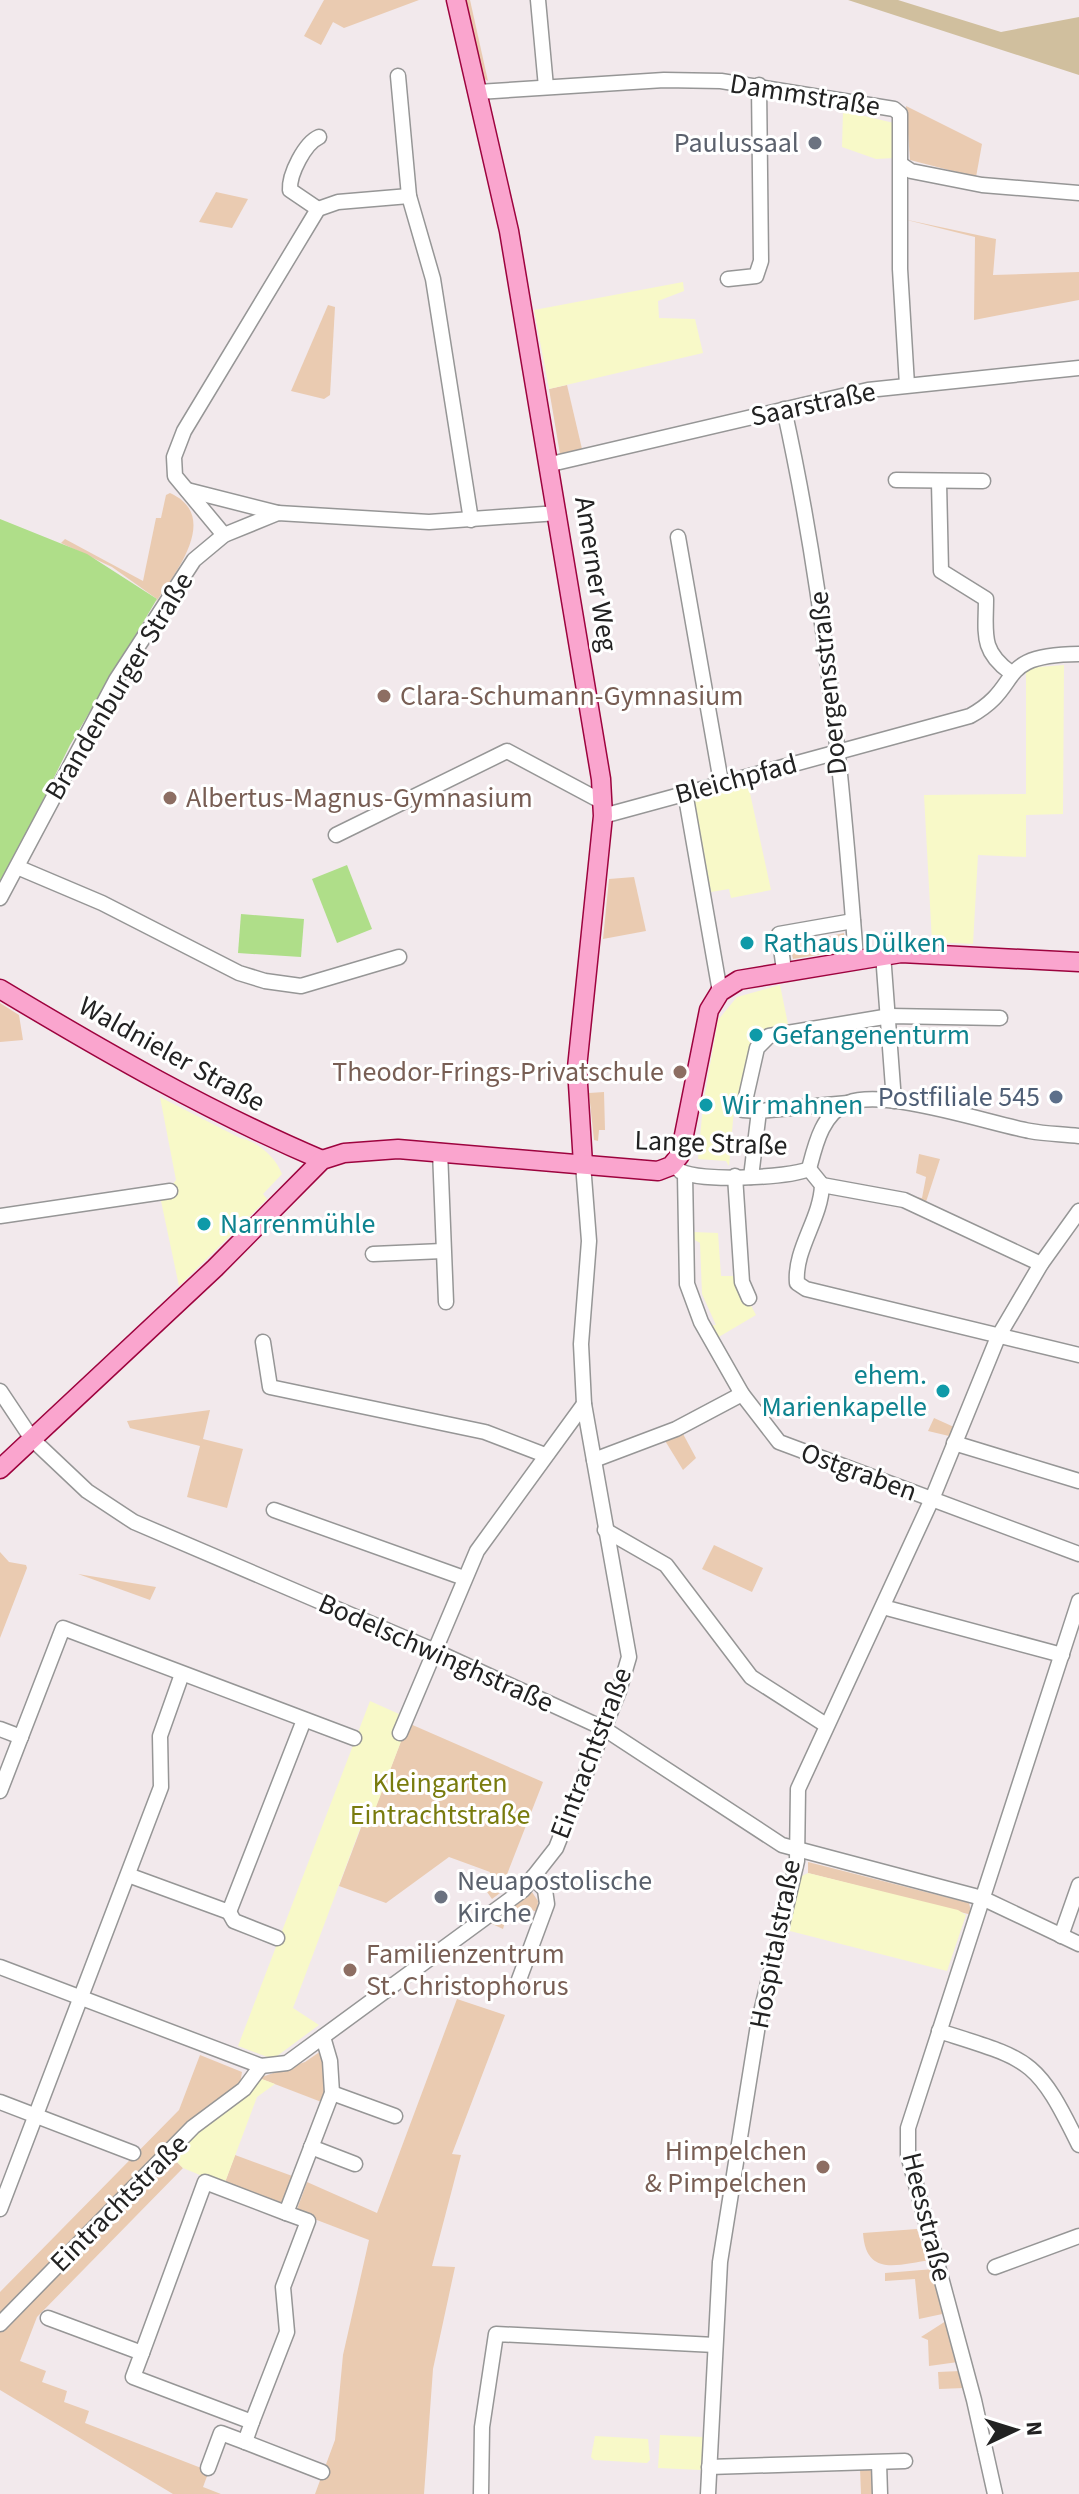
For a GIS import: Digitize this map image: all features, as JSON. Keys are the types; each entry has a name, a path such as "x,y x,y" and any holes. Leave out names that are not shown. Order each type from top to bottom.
{"main road":[{"name":"Amerner Weg","path":"456,0 509,231 551,464 603,807 577,1068 583,1164"},
{"path":"678,1170 709,1010 720,992 739,980 883,954 924,952 1079,962"},
{"name":"Waldnieler Straße","path":"0,989 147,1077 236,1123 322,1160"},
{"name":"Lange Straße","path":"322,1160 344,1153 440,1151 658,1171 678,1170"},
{"path":"0,1469 215,1268 322,1160"}],"street":[{"path":"538,0 546,87"},
{"path":"398,76 409,196 433,279 471,520"},
{"name":"Dammstraße","path":"478,92 664,80 759,85 894,109 900,114 902,165"},
{"path":"728,279 756,276 761,261 759,85"},
{"path":"318,209 290,190 289,180 311,140 319,137"},
{"path":"902,165 911,171 982,185 1079,193"},
{"path":"902,165 900,269 907,385"},
{"path":"224,535 175,476 174,457 184,431 302,230 318,209 338,202 409,196"},
{"name":"Saarstraße","path":"551,464 784,409 907,385 1079,368"},
{"name":"Doergensstraße","path":"784,409 815,563 856,958"},
{"path":"896,480 983,481"},
{"path":"939,482 941,571 986,599 987,647 996,661 1010,672"},
{"name":"Brandenburger Straße","path":"187,490 278,513 429,522 558,513"},
{"name":"Brandenburger Straße","path":"0,898 116,680 194,560 224,535 278,513"},
{"path":"678,537 721,782"},
{"name":"Bleichpfad","path":"603,807 685,792 970,716 994,698 1010,672 1023,662 1044,654 1079,654"},
{"path":"336,835 507,751 597,799 603,807"},
{"path":"685,792 720,992"},
{"path":"17,867 102,903 239,973 265,981 311,984 399,957"},
{"path":"784,970 779,934 853,921"},
{"path":"883,954 894,1101"},
{"path":"1000,1018 890,1016 769,1036 757,1048 743,1110 894,1101 1032,1131 1079,1136"},
{"name":"Lange Straße","path":"678,1170 787,1177 809,1169 825,1123 848,1103"},
{"path":"751,1177 759,1111"},
{"path":"440,1151 446,1302"},
{"name":"Eintrachtstraße","path":"0,2324 193,2127 244,2089 261,2066 287,2063 523,1890 556,1848 629,1657 584,1404 581,1344 589,1241 583,1164"},
{"path":"809,1169 822,1185 904,1200 1041,1264"},
{"name":"Ostgraben","path":"678,1170 687,1284 701,1322 742,1394 779,1442 1079,1554"},
{"path":"735,1176 742,1282 749,1298"},
{"path":"822,1185 821,1201 796,1269 797,1283 806,1289 1079,1355"},
{"path":"0,1216 170,1191"},
{"name":"Hospitalstraße","path":"708,2494 720,2262 758,2025 797,1861 798,1789 932,1499 998,1337 1041,1264 1079,1211"},
{"path":"373,1254 443,1251"},
{"path":"263,1342 270,1387 485,1432 545,1455"},
{"name":"Bodelschwinghstraße","path":"0,1391 32,1439 87,1491 134,1522 433,1650 603,1728 761,1835 795,1849 982,1898 1079,1944"},
{"path":"594,1460 676,1429 742,1394"},
{"path":"400,1733 477,1551 584,1404"},
{"path":"954,1443 1079,1481"},
{"path":"274,1510 464,1578"},
{"path":"605,1530 666,1565 751,1677 826,1725"},
{"name":"Heesstraße","path":"995,2494 974,2400 908,2155 908,2128 1062,1655 1076,1624 1079,1601"},
{"path":"883,1607 1062,1655"},
{"path":"0,1791 63,1628 354,1738"},
{"path":"0,2209 161,1787 160,1736 182,1674"},
{"path":"229,1912 304,1720"},
{"path":"0,1729 21,1737"},
{"path":"128,1875 229,1912 234,1921 277,1938"},
{"path":"517,1985 547,1904 545,1890 533,1877"},
{"path":"1061,1936 1079,1885"},
{"path":"0,1967 261,2066"},
{"path":"939,2031 1005,2052 1028,2063 1045,2079 1079,2145"},
{"path":"286,2213 332,2093 330,2061 323,2037"},
{"path":"332,2093 395,2116"},
{"path":"0,2102 133,2153"},
{"path":"311,2147 355,2164"},
{"path":"245,2442 287,2332 283,2287 308,2221 205,2182 133,2377 252,2422"},
{"path":"995,2267 1079,2236"},
{"path":"48,2318 142,2353"},
{"path":"481,2494 482,2427 496,2334 715,2345"},
{"path":"208,2468 221,2433 322,2472"},
{"path":"709,2467 905,2461"},
{"path":"879,2463 880,2494"}],"green space":[{"path":"324,0 419,0 344,28 333,22 321,45 304,36"},
{"path":"462,0 470,0 488,81 479,76"},
{"path":"906,106 982,144 976,177 910,160"},
{"path":"843,111 894,123 894,158 876,159 842,147"},
{"path":"216,192 248,199 232,228 199,222"},
{"path":"903,219 996,239 993,275 1079,272 1079,300 974,320 975,237"},
{"path":"683,282 684,291 658,301 659,318 695,319 703,353 549,389 534,310"},
{"path":"328,305 335,307 330,395 324,399 291,391"},
{"path":"567,385 582,449 560,454 549,389"},
{"path":"170,493 185,503 192,516 193,530 183,560 156,602 157,599 112,567 61,543 65,539 143,581 156,518 161,518 166,495"},
{"path":"0,519 87,554 157,599 70,745 0,887"},
{"path":"1064,665 1063,814 1026,815 1026,857 978,855 973,944 932,942 924,795 1026,794 1026,668"},
{"path":"748,784 771,890 731,898 729,889 711,892 694,799"},
{"path":"347,865 372,929 337,943 312,879"},
{"path":"634,877 646,931 603,939 609,879"},
{"path":"241,914 304,919 301,957 238,953"},
{"path":"844,933 846,950 793,959 790,945"},
{"path":"780,985 789,1029 763,1034 742,1109 734,1109 729,1166 726,1161 698,1159 703,1105 718,1020 737,997"},
{"path":"0,1003 19,1015 23,1040 0,1042"},
{"path":"604,1092 605,1130 599,1130 598,1141 594,1140 589,1093"},
{"path":"160,1097 259,1146 275,1161 282,1174 263,1194 267,1199 179,1286 161,1201 176,1180"},
{"path":"919,1154 940,1159 925,1205 900,1195 922,1198 926,1177 916,1173"},
{"path":"693,1232 718,1233 721,1276 739,1276 740,1285 756,1315 717,1338 707,1326 716,1325 702,1294 700,1243 693,1239"},
{"path":"210,1410 203,1439 243,1449 227,1508 187,1497 200,1446 130,1428 127,1421"},
{"path":"934,1418 954,1427 949,1436 928,1431"},
{"path":"682,1432 696,1458 683,1470 664,1439"},
{"path":"714,1545 763,1568 752,1592 702,1569"},
{"path":"0,1552 9,1562 26,1565 27,1568 0,1638"},
{"path":"78,1574 156,1587 150,1600"},
{"path":"370,1701 399,1714 398,1718 408,1723 368,1828 361,1826 293,2008 319,2025 273,2059 238,2046"},
{"name":"Kleingarten Eintrachtstraße","path":"408,1723 543,1782 506,1877 516,1881 492,1899 485,1889 490,1872 449,1857 386,1903 339,1886 362,1825 368,1827"},
{"path":"808,1862 969,1903 972,1915 808,1873"},
{"path":"808,1873 958,1910 966,1915 947,1971 786,1930 800,1877"},
{"path":"532,1892 538,1901 537,1912 521,1906 507,1915 503,1929 490,1923"},
{"path":"457,1999 505,2015 452,2154 461,2155 432,2266 455,2267 433,2369 424,2494 315,2494 335,2440 343,2355 369,2240 296,2212 307,2182 377,2213"},
{"path":"321,2051 328,2077 324,2103 259,2078 305,2062"},
{"path":"200,2055 242,2072 240,2084 0,2315 0,2292 179,2110"},
{"path":"259,2078 275,2084 257,2097 224,2185 183,2168 172,2157 197,2131 251,2091"},
{"path":"235,2155 295,2177 284,2208 224,2185"},
{"path":"172,2157 183,2168 37,2317 20,2361 46,2371 42,2382 67,2391 64,2402 89,2411 85,2423 209,2471 203,2487 221,2494 173,2494 0,2390 0,2332"},
{"path":"917,2229 924,2252 929,2252 931,2260 886,2265 870,2257 865,2247 863,2233"},
{"path":"934,2269 947,2313 919,2319 915,2279 885,2281 885,2273"},
{"path":"949,2319 958,2362 929,2366 928,2340 921,2337"},
{"path":"960,2371 964,2388 939,2389 938,2372"},
{"path":"660,2435 703,2437 702,2470 658,2468"},
{"path":"595,2436 648,2439 650,2460 647,2463 594,2460 591,2457"},
{"path":"860,2468 873,2471 877,2494 861,2494"}],"shaded area":[{"path":"848,0 898,0 1001,32 1079,17 1079,75"}],"place":[{"name":"Paulussaal","path":"815,143"},
{"name":"Clara-Schumann-Gymnasium","path":"384,696"},
{"name":"Albertus-Magnus-Gymnasium","path":"170,798"},
{"name":"Rathaus Dülken","path":"747,943"},
{"name":"Gefangenenturm","path":"756,1035"},
{"name":"Theodor-Frings-Privatschule","path":"680,1072"},
{"name":"Postfiliale 545","path":"1056,1097"},
{"name":"Wir mahnen","path":"706,1105"},
{"name":"Narrenmühle","path":"204,1224"},
{"name":"ehem. Marienkapelle","path":"943,1391"},
{"name":"Neuapostolische Kirche","path":"441,1897"},
{"name":"Familienzentrum St. Christophorus","path":"350,1970"},
{"name":"Himpelchen & Pimpelchen","path":"823,2167"}]}
